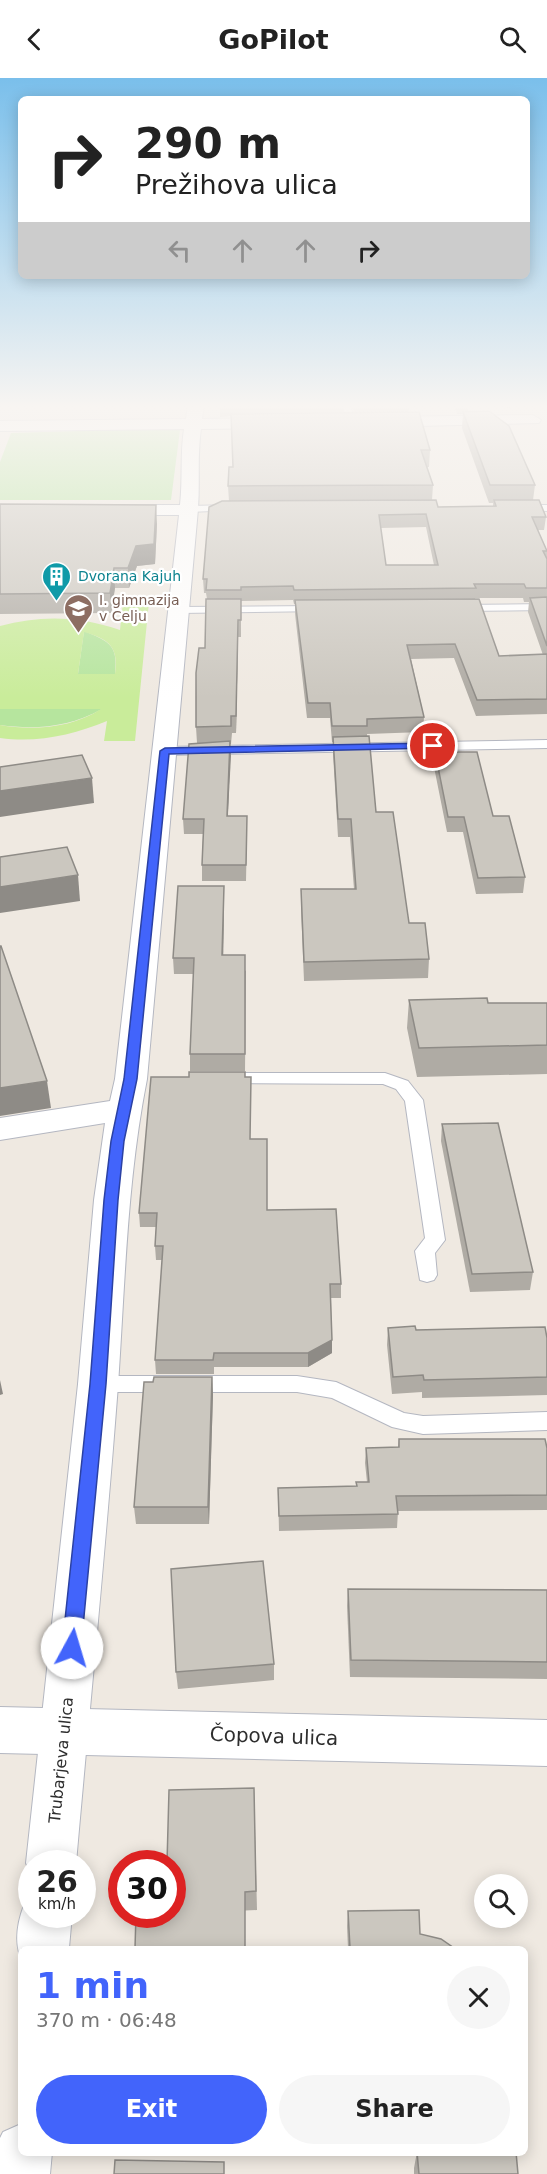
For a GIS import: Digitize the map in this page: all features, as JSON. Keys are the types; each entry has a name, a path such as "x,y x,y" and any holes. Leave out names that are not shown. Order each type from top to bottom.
{"street":[{"name":"Trubarjeva ulica","path":"52,1850 98,1384 108,1231 135,1089 189,503"},
{"path":"95,510 188,509"},
{"path":"0,1129 135,1089"},
{"name":"Čopova ulica","path":"0,1730 547,1743"},
{"path":"43,1946 45,1928"},
{"path":"21,2174 23,2156"}],"lane":[{"path":"510,507 547,508"},
{"path":"188,509 243,508"},
{"path":"448,608 547,607"},
{"path":"179,610 330,609"},
{"path":"165,751 547,744"},
{"path":"209,1079 385,1078 402,1085 414,1100 435,1240 425,1251 427,1275"},
{"path":"98,1384 297,1384 336,1390 400,1421 423,1425 547,1421"}],"green space":[{"path":"123,602 149,602 135,741 104,741 107,721 55,737 0,738 0,725 39,728 65,724 101,709 0,709 0,626 30,620 60,619 90,622 120,630","holes":["84,632 106,641 114,651 115,674 78,674"]},
{"path":"84,631 100,638 110,646 115,657 115,674 78,674"},
{"path":"0,709 102,709 78,720 52,726 27,727 0,725"}],"building":[{"path":"218,503 437,503 438,507 496,506 495,503 540,503 546,517 532,517 547,551 543,551 547,559 547,588 526,588 524,584 474,584 476,588 294,590 293,586 206,590 207,579 203,579 209,507","holes":["426,514 438,565 386,565 379,515"]},
{"path":"0,504 156,505 154,544 136,546 128,568 114,568 110,593 0,594"},
{"path":"547,597 547,646 530,598"},
{"path":"206,599 241,599 241,620 238,620 236,716 231,716 231,726 196,727 196,673 199,648 205,648"},
{"path":"479,599 499,656 547,654 547,699 477,700 455,644 407,645 424,717 367,719 367,726 332,726 330,703 308,703 295,600"},
{"path":"369,736 376,812 393,812 409,923 425,923 429,959 304,962 301,889 356,889 351,819 338,819 333,737"},
{"path":"230,741 227,816 247,816 246,865 202,865 204,819 183,819 189,744"},
{"path":"435,752 477,752 493,816 509,816 525,877 478,878 464,817 448,817"},
{"path":"82,755 92,778 0,791 0,767"},
{"path":"67,847 78,875 0,887 0,857"},
{"path":"178,886 224,886 222,955 245,955 245,1054 190,1054 194,958 173,958"},
{"path":"1,946 47,1081 0,1088"},
{"path":"487,998 488,1003 547,1003 547,1045 419,1048 409,1000"},
{"path":"189,1072 245,1072 245,1077 251,1077 250,1139 267,1139 267,1210 336,1209 341,1284 330,1284 332,1340 308,1353 214,1353 213,1360 155,1360 163,1246 155,1246 157,1213 139,1213 151,1077 189,1077"},
{"path":"498,1123 533,1272 472,1274 442,1124"},
{"path":"415,1326 416,1330 545,1327 547,1377 424,1380 423,1375 393,1377 388,1328"},
{"path":"154,1377 212,1377 208,1507 134,1507 144,1382 153,1382"},
{"path":"399,1439 545,1439 547,1495 396,1496 398,1514 279,1516 278,1488 357,1486 356,1482 369,1482 366,1448 399,1447"},
{"path":"263,1561 274,1664 176,1672 171,1569"},
{"path":"348,1589 547,1590 547,1662 351,1660"},
{"path":"254,1788 256,1891 245,1892 245,1946 135,1946 136,1928 186,1928 186,1850 167,1850 169,1790"},
{"path":"419,1910 420,1934 441,1939 451,1946 350,1946 348,1911"},
{"path":"417,2156 516,2156 518,2174 419,2174"},
{"path":"115,2160 224,2162 224,2174 114,2174"}],"place":[{"name":"Dvorana Kajuh","path":"57,602"},
{"name":"I. gimnazija v Celju","path":"78,634"}],"route":[{"path":"72,1648 98,1384 111,1200 123,1110 131,1079 165,751 433,746"}]}
